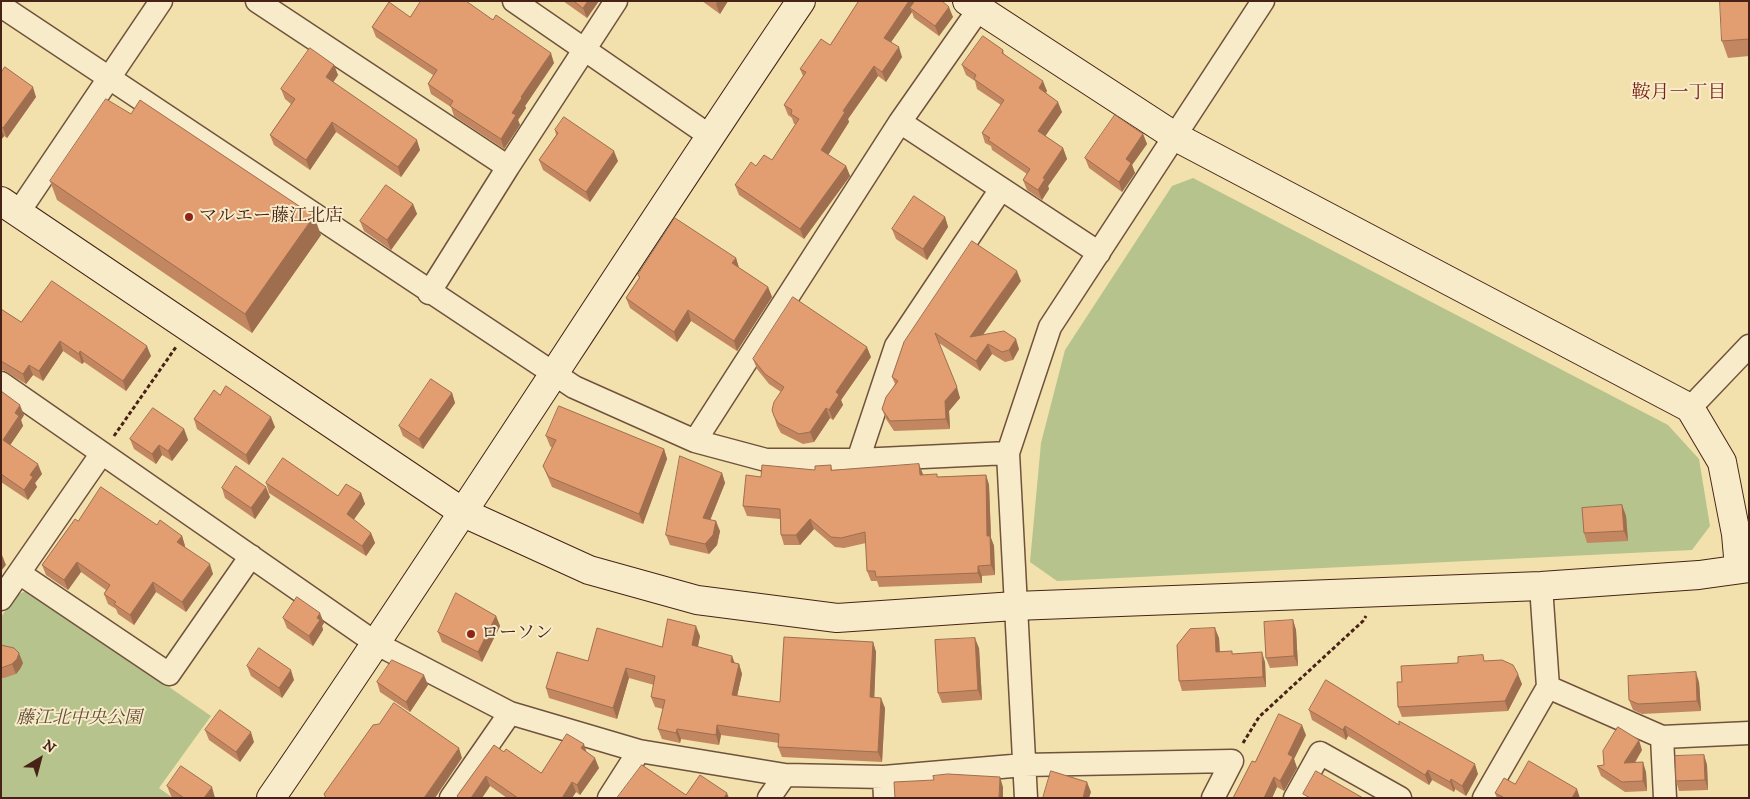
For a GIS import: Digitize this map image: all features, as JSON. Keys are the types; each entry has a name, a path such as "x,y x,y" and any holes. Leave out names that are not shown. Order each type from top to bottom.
{"street":[{"path":"161,1 110,79 10,207 464,513 589,570 697,600 837,618 1015,606 1540,586 1699,574 1744,568 1722,462 1690,408 1176,138 973,5 695,441"},
{"path":"256,1 508,167"},
{"path":"514,1 710,136"},
{"path":"429,293 616,1"},
{"path":"271,798 377,644 464,513 552,373 801,1"},
{"path":"1026,798 1008,453 1050,327 1176,138 1264,1"},
{"path":"1,6 429,293 574,387 695,441 766,460 858,460 1008,453"},
{"path":"900,122 1099,253"},
{"path":"858,460 896,346 1001,189"},
{"path":"1690,408 1749,346"},
{"path":"1,383 377,644 510,713 639,752 785,775 885,787 1024,765 1232,761 1213,798"},
{"path":"1,599 102,453"},
{"path":"19,573 169,674 251,556"},
{"path":"1484,798 1548,687 1540,586"},
{"path":"1548,687 1662,737 1749,733"},
{"path":"451,798 510,713"},
{"path":"1662,737 1665,798"},
{"path":"608,798 639,752"},
{"path":"1295,798 1320,753 1400,798"},
{"path":"770,798 785,775"}],"path":[{"path":"102,453 190,327"},
{"path":"1232,761 1259,717 1363,621 1380,592"}],"green space":[{"path":"1193,178 1668,425 1699,459 1710,526 1692,550 1057,581 1030,562 1041,443 1065,350 1172,186"},
{"name":"藤江北中央公園","path":"29,590 211,716 159,788 173,798 1,798 1,617 16,595"}],"building":[{"path":"421,1 466,1 493,20 496,15 551,53 521,97 512,113 516,115 501,139 450,106 453,101 428,84 437,70 372,27 389,2 410,17"},
{"path":"574,1 588,1 583,8"},
{"path":"859,1 909,1 884,38 899,47 882,72 874,66 843,111 845,112 821,150 846,166 800,229 735,185 751,162 756,166 764,155 772,160 799,119 791,114 792,110 784,105 806,72 800,69 821,39 830,45"},
{"path":"915,1 942,1 949,7 935,26 910,8"},
{"path":"1720,1 1749,1 1749,39 1722,41"},
{"path":"983,36 1003,50 1002,53 1043,81 1039,88 1058,102 1038,131 1063,148 1043,178 1045,179 1038,190 1023,180 1030,169 988,140 990,138 982,133 1004,100 974,79 976,75 962,65"},
{"path":"310,48 334,65 326,77 417,140 398,167 332,122 306,160 270,135 295,99 281,89"},
{"path":"5,67 33,87 3,128 1,127 1,73"},
{"name":"マルエー藤江北店","path":"106,99 131,114 140,100 314,216 245,314 50,181"},
{"path":"1115,115 1143,134 1126,159 1131,163 1119,182 1085,158"},
{"path":"564,117 614,151 586,192 539,160 558,133 555,130"},
{"path":"386,185 413,204 387,240 360,221"},
{"path":"914,196 945,217 923,249 892,229"},
{"path":"675,218 736,258 732,263 768,287 734,341 688,310 674,332 626,298 640,277 638,275"},
{"path":"972,241 1017,271 970,337 1004,331 1016,339 1009,350 1002,352 988,344 976,361 935,333 957,387 945,401 946,419 890,421 882,409 886,397 898,381 892,377 904,342"},
{"path":"52,281 147,346 123,381 80,351 79,354 60,341 39,371 29,365 23,374 1,361 1,309 21,322"},
{"path":"793,297 867,347 836,392 839,395 829,410 826,408 810,432 799,434 778,423 772,410 774,402 784,387 765,374 753,359"},
{"path":"431,379 452,393 419,439 399,426"},
{"path":"226,386 271,417 246,455 194,419 214,390 220,395"},
{"path":"1,391 20,405 15,413 19,416 3,440 38,464 30,475 33,477 24,490 1,474"},
{"path":"559,406 664,449 639,514 549,477 543,466 556,440 546,436"},
{"path":"153,408 184,429 168,451 159,445 152,454 130,439"},
{"path":"680,456 722,473 703,518 716,521 713,535 705,544 666,535"},
{"path":"283,458 338,496 346,484 361,493 347,514 371,533 362,546 266,483"},
{"path":"919,464 920,475 937,474 937,477 986,475 987,536 990,536 991,565 978,566 978,573 876,577 875,571 867,571 865,532 841,538 831,537 810,519 796,535 781,535 780,509 743,506 746,475 761,477 762,465 815,470 815,466 831,465 831,470"},
{"path":"236,466 266,487 251,508 222,488"},
{"path":"101,487 157,525 160,520 182,536 177,542 210,564 182,602 153,582 130,615 104,594 110,585 77,562 64,580 42,565 75,519 78,521"},
{"path":"1622,505 1624,531 1584,533 1582,508"},
{"name":"ローソン","path":"456,593 496,616 478,652 438,632"},
{"path":"297,597 320,613 317,618 320,620 309,636 283,618"},
{"path":"668,619 696,626 692,645 732,656 731,662 739,664 732,695 780,702 784,637 873,642 870,697 881,698 878,752 778,747 779,734 717,725 716,735 677,729 676,733 658,729 665,700 651,697 655,676 626,668 613,708 546,688 557,652 588,661 597,628 662,647"},
{"path":"1293,620 1294,656 1266,658 1264,622"},
{"path":"1215,628 1216,652 1232,651 1232,654 1262,652 1263,677 1179,681 1177,645 1190,629"},
{"path":"975,638 978,690 938,693 935,640"},
{"path":"1,645 14,648 19,653 17,659 12,664 1,668"},
{"path":"259,648 291,670 279,688 247,666"},
{"path":"1483,655 1484,661 1502,660 1513,665 1518,674 1505,701 1398,707 1397,682 1402,682 1401,666 1458,663 1458,657"},
{"path":"392,660 424,675 406,702 377,682"},
{"path":"1696,672 1697,701 1638,704 1629,700 1628,676"},
{"path":"1326,680 1399,725 1399,721 1475,764 1462,786 1451,779 1450,782 1428,770 1425,775 1345,726 1343,730 1309,710"},
{"path":"394,703 459,748 424,798 326,798 324,794 373,725 379,724"},
{"path":"220,710 251,732 236,752 205,730"},
{"path":"1279,714 1302,725 1288,754 1293,757 1280,781 1274,777 1264,798 1233,798 1252,761 1255,762"},
{"path":"1618,727 1639,740 1624,763 1643,762 1643,781 1622,782 1597,766 1604,765 1603,751"},
{"path":"567,734 584,744 581,748 595,758 577,785 572,782 562,798 518,798 486,776 471,798 459,798 457,796 494,745 504,752 506,749 541,773"},
{"path":"1704,755 1705,780 1676,781 1675,756"},
{"path":"1529,761 1577,789 1572,798 1502,798 1495,793 1504,778 1515,784"},
{"path":"642,765 686,795 700,775 727,793 724,798 617,798"},
{"path":"181,766 212,787 204,798 184,798 167,786"},
{"path":"1051,771 1087,782 1083,798 1043,798"},
{"path":"1316,771 1363,798 1310,798 1303,794"},
{"path":"948,774 1000,777 999,798 895,798 894,782 934,780 933,776"}],"place":[{"name":"マルエー藤江北店","path":"189,217"},
{"name":"ローソン","path":"471,634"}],"district":[{"name":"鞍月一丁目","path":"1679,94"}]}
